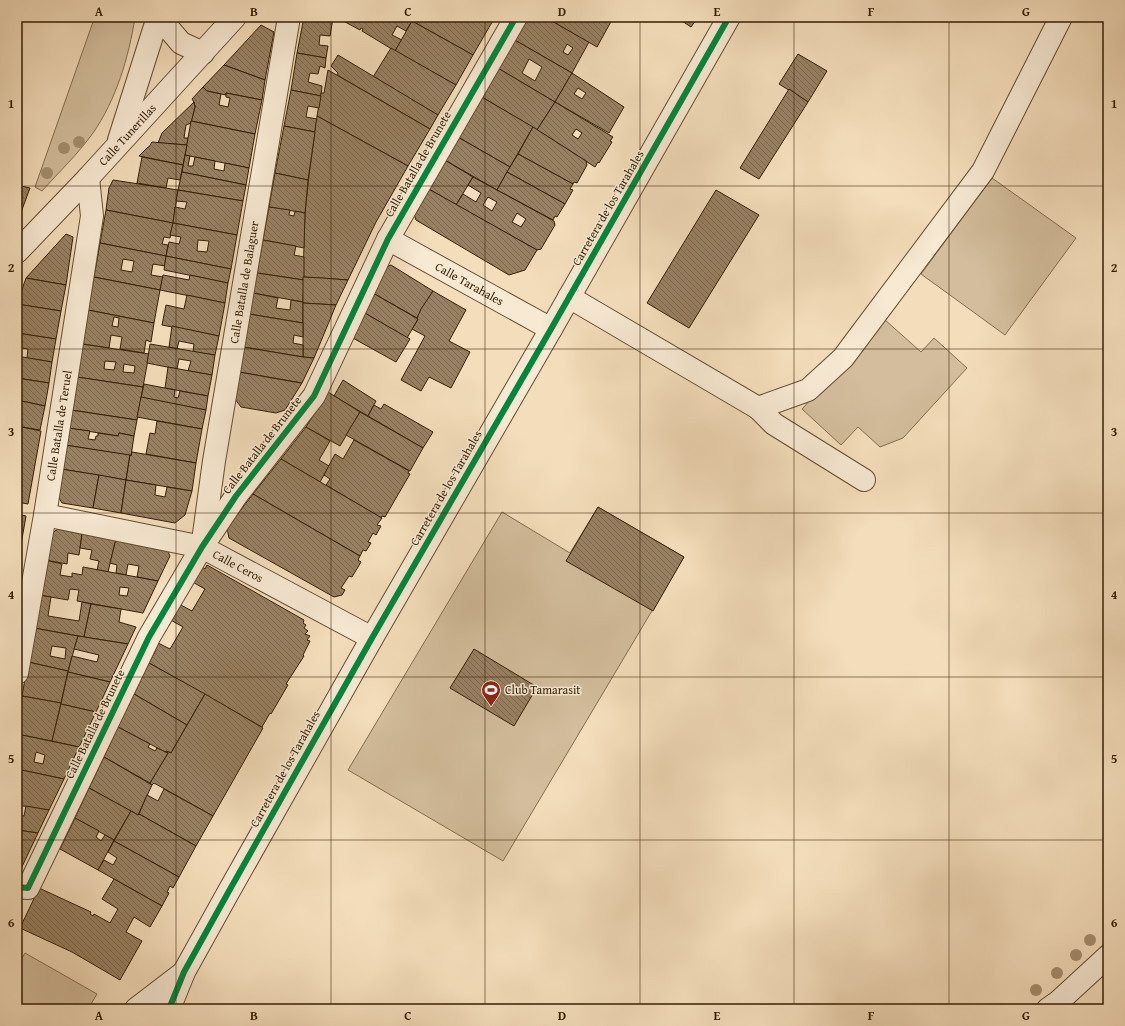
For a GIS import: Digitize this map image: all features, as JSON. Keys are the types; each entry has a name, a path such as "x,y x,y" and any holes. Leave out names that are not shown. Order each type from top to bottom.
{"street":[{"path":"158,17 181,43 203,53"},
{"path":"117,146 158,17"},
{"name":"Calle Tunerillas","path":"17,252 88,178 235,17"},
{"name":"Calle Batalla de Balaguer","path":"202,547 214,461 289,17"},
{"name":"Calle Batalla de Brunete","path":"23,888 149,637 202,547 236,496 314,396 388,240 516,17"},
{"name":"Carretera de los Tarahales","path":"184,972 372,638 729,17"},
{"path":"758,408 808,390 843,358 983,171 1062,17"},
{"name":"Calle Batalla de Teruel","path":"17,673 45,515 92,216 88,178"},
{"name":"Calle Tarahales","path":"388,240 551,329"},
{"path":"569,297 758,408 774,424 864,480"},
{"name":"Calle Ceros","path":"45,515 202,547 372,638"},
{"path":"1048,1009 1058,1002 1108,956"},
{"path":"136,1009 184,972"},
{"path":"155,1009 184,972"},
{"path":"170,1009 184,972"}],"shaded area":[{"path":"97,17 135,17 125,63 115,92 93,133 75,156 42,191 35,187 94,19"},
{"path":"992,178 1076,238 1005,335 921,274"},
{"path":"884,319 921,352 934,338 967,368 903,438 880,447 858,427 841,445 802,409"},
{"name":"Club Tamarasit","path":"598,507 684,557 503,861 348,770 502,512 570,553"},
{"path":"25,953 97,994 88,1009 17,1009 17,967"}],"building":[{"path":"304,17 333,18 330,36 320,35 319,45 328,46 326,58 297,53"},
{"path":"336,17 364,17 364,20 368,22 377,20 378,17 495,17 473,55 412,21 406,31 397,26 392,35 402,40 395,51 362,31 363,29 361,28 360,30"},
{"path":"526,17 545,17 589,42 572,73 513,39","holes":["567,44 573,48 568,55 563,52"]},
{"path":"545,17 612,17 613,18 597,47"},
{"path":"676,17 698,17 691,27"},
{"path":"412,21 473,55 456,85 395,51"},
{"path":"261,25 274,32 265,80 224,65"},
{"path":"513,39 572,73 555,102 496,67","holes":["529,59 542,67 535,81 522,73"]},
{"path":"391,48 456,85 438,115 373,77"},
{"path":"297,53 326,58 325,68 320,66 318,74 310,73 308,82 322,86 321,96 291,90"},
{"path":"798,54 827,71 808,102 779,84"},
{"path":"338,55 438,115 430,129 337,75 338,73 331,66"},
{"path":"224,65 265,80 262,100 207,91 203,87"},
{"path":"496,67 555,102 537,130 480,96"},
{"path":"328,70 430,129 408,166 317,116 321,93 324,93"},
{"path":"572,73 624,107 609,133 555,102","holes":["578,88 586,93 582,99 574,94"]},
{"path":"203,87 207,91 221,94 219,105 228,107 230,98 226,97 226,93 262,100 255,134 191,121 195,107 192,99"},
{"path":"789,89 808,102 759,179 740,168"},
{"path":"291,90 321,96 319,108 308,106 306,117 317,119 315,132 284,126"},
{"path":"480,96 533,127 510,167 456,136"},
{"path":"194,102 195,107 191,123 186,125 184,138 188,138 187,145 158,143 162,133"},
{"path":"555,102 613,137 610,141 612,142 595,167 537,130","holes":["576,129 582,133 578,139 572,135"]},
{"path":"317,116 408,166 376,222 348,280 303,277 305,213"},
{"path":"191,121 255,134 249,168 185,155"},
{"path":"284,126 315,132 308,180 275,173"},
{"path":"533,127 586,161 587,165 577,183 574,182 573,184 518,154"},
{"path":"456,136 510,167 497,190 443,159"},
{"path":"152,142 187,145 183,165 139,156 149,147"},
{"path":"518,154 573,184 570,189 573,190 565,204 507,172"},
{"path":"185,155 190,156 188,166 193,166 195,157 215,161 214,169 224,171 225,163 249,168 246,185 182,172"},
{"path":"142,157 183,165 180,180 168,178 166,188 137,183"},
{"path":"443,159 473,177 456,205 427,188"},
{"path":"182,172 246,185 243,201 178,190"},
{"path":"507,172 565,204 557,217 555,216 553,220 497,190"},
{"path":"275,173 308,180 305,213 269,207"},
{"path":"473,177 554,221 555,225 541,249 537,250 456,205 463,194 476,202 481,193 468,185","holes":["488,197 497,202 492,211 483,205","517,213 526,219 521,227 512,222"]},
{"path":"113,180 178,190 173,223 106,210 109,188"},
{"path":"17,185 30,188 20,215 17,218"},
{"path":"427,188 537,250 525,270 509,275 416,220 413,212"},
{"path":"178,190 243,201 237,235 173,223 175,207 185,209 187,202 176,201"},
{"path":"716,190 759,215 689,328 647,303"},
{"path":"269,207 290,210 289,215 294,216 295,211 305,213 304,248 263,240"},
{"path":"106,210 173,223 170,238 164,237 162,244 168,245 166,256 100,243"},
{"path":"173,223 237,235 231,269 166,256 169,242 179,244 181,237 170,235","holes":["198,240 209,241 207,252 197,251"]},
{"path":"66,234 73,237 66,285 26,278"},
{"path":"263,240 296,246 294,255 304,257 304,280 257,273"},
{"path":"100,243 166,256 165,266 153,264 151,275 163,277 160,290 94,277","holes":["123,259 134,261 132,272 121,270"]},
{"path":"166,256 231,269 228,283 164,270"},
{"path":"391,265 433,291 417,318 371,292 382,269"},
{"path":"257,273 304,280 303,302 253,293"},
{"path":"163,275 189,280 190,275 228,283 225,303 160,290"},
{"path":"94,277 160,290 154,323 88,310"},
{"path":"303,277 348,280 336,305 303,303"},
{"path":"26,278 66,285 61,311 17,304"},
{"path":"433,291 466,310 449,341 470,352 451,388 429,377 421,391 401,380 425,336 412,329 418,319 417,318 421,309"},
{"path":"371,292 418,319 407,338 363,312"},
{"path":"253,293 278,298 276,308 290,310 291,300 303,302 303,323 249,314"},
{"path":"187,295 225,303 219,336 162,325 166,305 184,309"},
{"path":"303,303 336,305 314,358 303,357"},
{"path":"17,304 61,311 56,339 17,333"},
{"path":"88,310 154,323 151,342 146,340 144,353 120,349 122,337 111,335 109,348 82,344","holes":["114,317 119,318 118,327 112,326"]},
{"path":"363,312 410,339 396,362 351,337"},
{"path":"249,314 303,323 303,337 294,335 293,343 303,345 303,357 243,347"},
{"path":"172,326 219,336 215,355 193,352 194,344 179,341 177,349 169,347"},
{"path":"17,333 56,339 52,362 27,358 28,349 17,347"},
{"path":"82,344 149,354 143,387 77,377","holes":["105,361 116,362 114,370 104,369","124,364 135,366 134,373 123,372"]},
{"path":"150,344 215,355 212,375 188,371 191,361 179,359 177,369 147,363"},
{"path":"243,347 314,358 302,383 239,372"},
{"path":"17,356 52,362 49,383 17,378"},
{"path":"168,367 212,375 208,396 165,388"},
{"path":"239,372 302,383 285,410 276,413 241,407 235,399"},
{"path":"77,377 143,387 137,420 71,410"},
{"path":"17,378 49,383 45,406 17,400"},
{"path":"343,380 376,401 368,416 334,396"},
{"path":"144,384 175,390 174,397 178,398 180,391 208,396 206,410 141,398"},
{"path":"328,392 360,412 340,446 306,427"},
{"path":"141,397 206,410 202,429 137,417"},
{"path":"17,400 45,406 40,430 17,426"},
{"path":"384,404 433,432 423,448 368,416 374,405 381,409"},
{"path":"71,410 137,420 134,436 119,433 118,436 68,428"},
{"path":"360,412 423,448 410,471 346,435"},
{"path":"157,421 202,429 196,463 146,454 150,433 155,434"},
{"path":"17,426 41,431 28,504 17,502 17,475 19,476 21,465 17,465"},
{"path":"306,427 330,441 319,460 329,466 320,482 281,459"},
{"path":"68,428 90,431 88,439 95,440 98,433 118,436 119,433 134,436 131,456 65,445"},
{"path":"354,440 409,471 408,473 410,474 385,517 382,516 381,518 326,485 330,479 324,475 335,454 343,459"},
{"path":"65,445 130,455 126,480 61,469"},
{"path":"132,452 196,463 192,491 126,480 130,455 131,456"},
{"path":"281,459 382,518 377,525 381,526 376,535 373,533 368,542 371,543 366,551 363,550 360,556 253,494"},
{"path":"61,469 99,475 93,508 62,503 57,495"},
{"path":"99,475 126,480 121,513 93,508"},
{"path":"126,480 156,485 155,495 165,497 167,487 192,491 185,515 175,523 121,513"},
{"path":"253,494 360,556 358,560 361,562 352,577 349,576 341,588 345,590 342,595 334,597 229,538 227,528"},
{"path":"598,507 684,557 653,611 566,561"},
{"path":"17,514 26,516 19,556 17,556"},
{"path":"58,529 82,534 79,555 68,553 67,564 45,560 49,535"},
{"path":"82,534 116,539 108,572 97,570 99,561 90,559 92,550 80,548"},
{"path":"116,539 166,548 170,556 158,581 137,577 139,566 128,564 126,575 116,573 117,565 110,563"},
{"path":"45,560 62,564 60,575 72,577 72,573 82,575 83,567 158,581 143,613 77,601 79,590 70,589 68,600 39,595","holes":["120,587 129,588 127,596 119,595"]},
{"path":"207,565 304,620 303,623 306,625 304,628 308,631 305,634 310,636 307,640 310,641 303,655 304,656 286,684 288,685 262,727 149,663 158,643 170,649 183,627 169,619 177,603 192,611 205,589 189,580 201,566 205,569"},
{"path":"39,595 51,597 48,616 79,621 82,602 91,604 84,637 34,628"},
{"path":"91,604 121,609 119,622 136,627 128,644 84,637"},
{"path":"34,628 78,636 68,671 28,662","holes":["52,646 66,648 65,659 50,656"]},
{"path":"78,636 128,644 110,682 68,672 72,656 97,662 99,655 74,649"},
{"path":"474,649 537,687 514,726 450,688"},
{"path":"28,662 68,671 61,703 22,696"},
{"path":"149,663 205,694 187,725 134,694"},
{"path":"68,672 110,682 96,712 61,704"},
{"path":"134,694 187,725 171,753 165,752 118,727"},
{"path":"205,694 263,728 213,816 154,783 152,785 150,783 168,753 165,752 171,753"},
{"path":"22,696 61,703 52,741 17,734 17,724"},
{"path":"61,704 96,712 79,747 52,741"},
{"path":"118,727 150,744 148,747 155,751 157,748 168,753 150,783 104,757"},
{"path":"17,734 79,747 64,779 17,769","holes":["36,752 45,755 43,764 34,762"]},
{"path":"104,757 152,785 138,815 89,788"},
{"path":"17,769 64,779 49,810 17,805"},
{"path":"89,788 131,811 114,840 75,818"},
{"path":"164,789 213,816 196,846 139,814 147,795 158,801"},
{"path":"26,806 49,810 38,833 17,830 17,814 24,816"},
{"path":"131,811 196,846 179,877 114,841"},
{"path":"75,818 99,831 96,837 101,841 105,835 114,840 98,870 60,849"},
{"path":"17,830 38,833 19,873 17,873"},
{"path":"114,841 179,877 173,888 170,886 167,892 169,893 162,906 98,870 104,860 113,865 117,858 108,852"},
{"path":"114,879 162,906 150,927 134,917 126,932 142,941 120,980 72,952 20,928 39,888 91,912 90,914 93,916 94,914 110,923 118,909 102,899"}],"cycle path":[{"path":"17,887 28,888 149,637 202,547 236,496 314,396 388,239 516,17"},
{"path":"169,1009 184,972 229,891 372,638 729,17"}],"place":[{"name":"Club Tamarasit","path":"491,707"}]}
